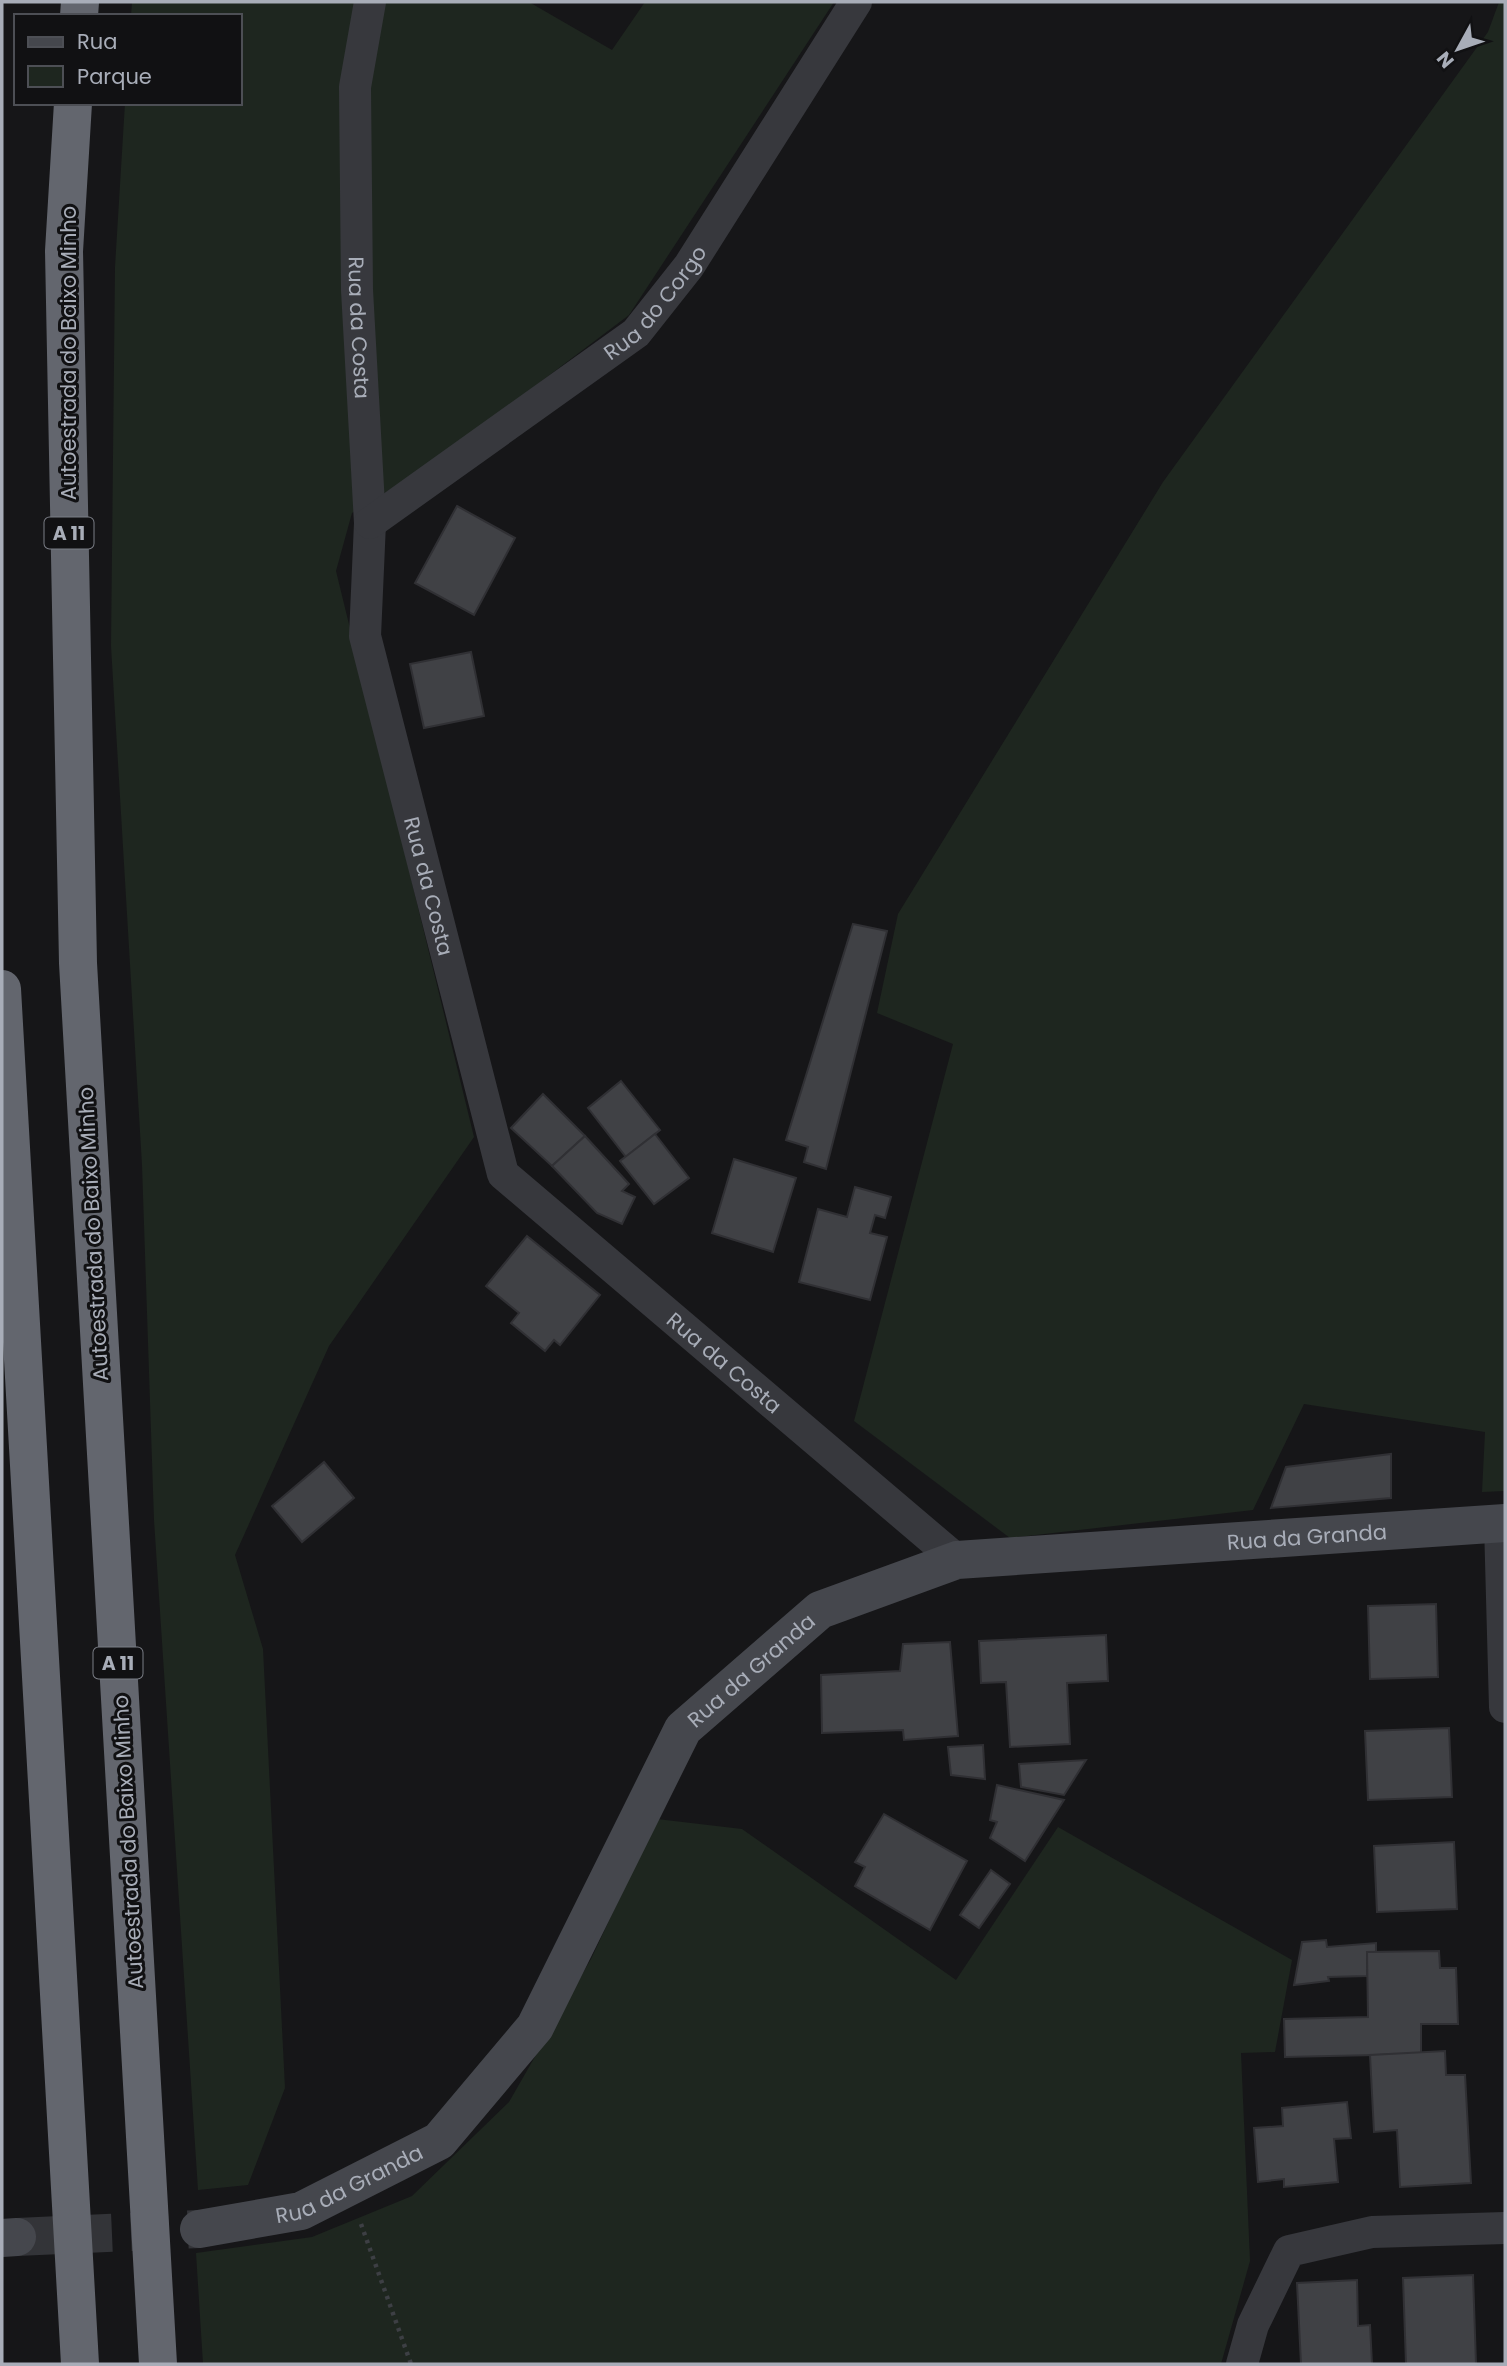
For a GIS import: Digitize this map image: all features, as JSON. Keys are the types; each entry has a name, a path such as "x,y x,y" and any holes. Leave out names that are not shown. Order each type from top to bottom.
{"highway":[{"name":"Autoestrada do Baixo Minho","path":"73,105 64,251 78,963 158,2364"},
{"path":"2,989 80,2364"}],"street":[{"name":"Rua da Costa","path":"370,2 355,88 357,290 370,523 365,636 503,1174 957,1560"},
{"name":"Rua do Corgo","path":"370,523 636,333 689,266 856,2"},
{"name":"Rua da Granda","path":"199,2229 301,2211 439,2141 535,2028 683,1729 820,1610 957,1560 1502,1524"},
{"path":"1502,1524 1505,1707"},
{"path":"1242,2364 1253,2325 1289,2251 1372,2232 1505,2228"}],"path":[{"path":"347,2187 411,2364"}],"green space":[{"path":"132,2 529,2 612,50 645,2 834,2 629,315 432,464 352,513 336,571 474,1137 329,1346 235,1555 263,1649 285,2088 248,2185 198,2190 154,1520 142,1165 111,646 115,267 125,105 242,105 242,14 131,14"},
{"path":"1499,2 1505,2 1505,1491 1482,1492 1485,1432 1304,1404 1253,1510 1010,1538 854,1421 953,1044 877,1013 898,914 1163,482 1488,32"},
{"path":"657,1819 742,1829 956,1980 1058,1827 1292,1960 1275,2052 1241,2053 1250,2261 1221,2364 203,2364 196,2253 312,2237 412,2196 509,2102 591,1959"}],"building":[{"path":"457,506 515,538 474,615 415,583"},
{"path":"471,652 484,716 424,728 410,664"},
{"path":"853,924 887,931 826,1169 804,1162 808,1147 786,1140"},
{"path":"621,1081 660,1130 626,1157 588,1108"},
{"path":"543,1094 585,1136 552,1166 511,1128"},
{"path":"655,1134 689,1178 654,1204 620,1161"},
{"path":"585,1136 629,1184 622,1191 635,1197 622,1224 597,1213 552,1166"},
{"path":"734,1159 796,1178 773,1252 712,1233"},
{"path":"855,1187 891,1197 885,1218 875,1215 870,1233 887,1237 870,1300 799,1282 818,1209 847,1217"},
{"path":"527,1236 600,1295 560,1345 554,1340 545,1351 511,1323 519,1313 486,1286"},
{"path":"1391,1454 1391,1498 1271,1508 1286,1467"},
{"path":"324,1462 354,1498 302,1542 272,1506"},
{"path":"1436,1604 1438,1677 1370,1679 1368,1606"},
{"path":"1106,1635 1108,1681 1067,1683 1070,1744 1010,1747 1006,1682 981,1683 979,1641"},
{"path":"950,1642 958,1736 904,1740 903,1730 822,1733 821,1675 900,1671 903,1644"},
{"path":"1449,1728 1452,1797 1368,1800 1365,1731"},
{"path":"983,1745 985,1779 951,1775 948,1747"},
{"path":"1086,1760 1064,1795 1021,1787 1019,1764"},
{"path":"997,1785 1064,1800 1025,1861 990,1838 997,1822 990,1820"},
{"path":"884,1814 967,1861 930,1930 855,1886 865,1867 855,1862"},
{"path":"1454,1842 1457,1909 1377,1912 1374,1846"},
{"path":"991,1870 1010,1884 979,1928 960,1915"},
{"path":"1326,1940 1327,1947 1376,1943 1376,1952 1367,1952 1367,1976 1328,1977 1329,1981 1294,1985 1302,1942"},
{"path":"1439,1951 1440,1968 1456,1968 1458,2024 1421,2024 1421,2054 1285,2057 1284,2019 1368,2017 1367,1952"},
{"path":"1445,2051 1446,2075 1465,2075 1471,2183 1400,2187 1397,2130 1374,2132 1370,2055"},
{"path":"1347,2102 1351,2138 1334,2139 1338,2182 1284,2187 1284,2179 1258,2182 1254,2128 1283,2126 1282,2108"},
{"path":"1473,2275 1476,2364 1406,2364 1403,2278"},
{"path":"1357,2280 1358,2326 1370,2325 1372,2364 1301,2364 1297,2283"}],"tunnel":[{"path":"17,2237 199,2229"}]}
